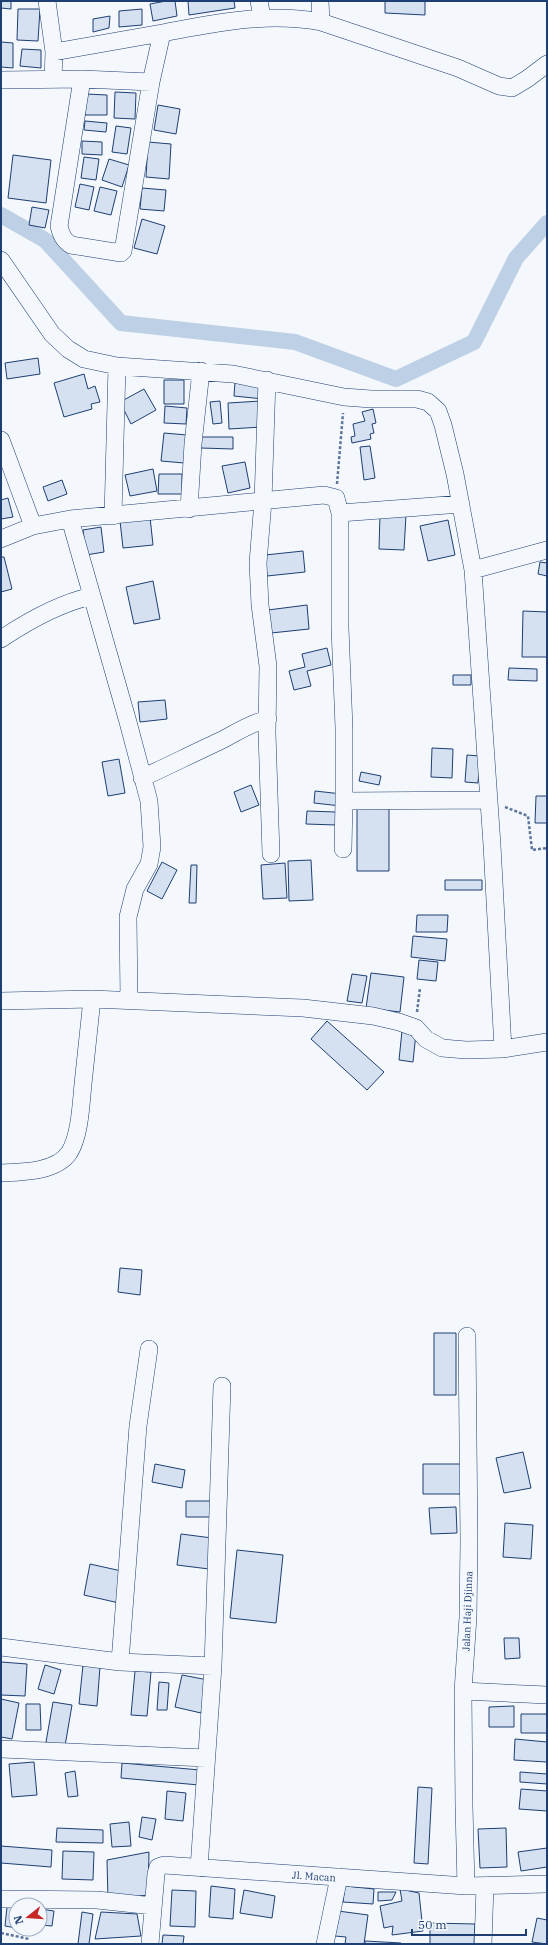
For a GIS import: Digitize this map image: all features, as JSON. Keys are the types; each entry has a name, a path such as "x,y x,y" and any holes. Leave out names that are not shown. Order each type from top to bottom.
{"street":[{"path":"48,1 54,52 53,79"},
{"path":"320,1 321,22"},
{"path":"54,52 230,21 261,9 321,22 458,68 499,86 512,88 527,80 547,64"},
{"path":"82,79 58,226 65,241 71,245 117,253 122,251 151,82 162,33"},
{"path":"1,80 82,79 151,82"},
{"path":"1,260 43,323 68,349 84,359 117,366 201,371 266,380 344,397 371,399 417,399 428,402 438,411 443,425 461,504 473,570 503,1049"},
{"path":"113,516 117,366"},
{"path":"189,509 193,444 201,371"},
{"path":"266,380 264,500 258,563 260,605 268,666 271,854"},
{"path":"1,440 33,526"},
{"path":"1,539 33,526 70,519 189,509 264,500 324,495 338,505 461,504"},
{"path":"338,505 340,628 344,728 343,849"},
{"path":"70,519 149,801 152,847 149,864 135,889 128,917 128,1000"},
{"path":"473,570 547,550"},
{"path":"1,640 31,621 71,600 92,596"},
{"path":"142,778 223,739 236,731 268,719"},
{"path":"344,801 488,800"},
{"path":"1,1173 22,1172 54,1165 69,1153 75,1139 80,1113 92,999"},
{"path":"1,1001 92,999 303,1008 373,1016 399,1022 416,1028 426,1039 442,1048 466,1050 503,1049 547,1042"},
{"name":"Jalan Haji Djinna","path":"466,1886 463,1691 469,1541 467,1336"},
{"path":"120,1662 137,1433 149,1350"},
{"path":"199,1868 213,1666 222,1386"},
{"path":"1,1647 120,1662 213,1666"},
{"path":"463,1691 547,1695"},
{"path":"1,1749 206,1758"},
{"name":"Jl. Macan","path":"150,1944 156,1874 158,1867 164,1865 338,1883 466,1886 547,1884"},
{"path":"325,1944 338,1883"},
{"path":"483,1944 485,1886"},
{"path":"4,1899 97,1900 153,1906"}],"path":[{"path":"338,505 344,397"},
{"path":"488,800 528,816 532,850 547,848"},
{"path":"416,1028 420,988"},
{"path":"1,1933 29,1939"}],"building":[{"path":"1,1 11,1 11,9 1,8"},
{"path":"175,1 177,16 153,21 150,4"},
{"path":"188,1 234,1 235,8 189,15"},
{"path":"385,1 425,1 425,15 385,13"},
{"path":"18,9 40,9 38,41 17,40"},
{"path":"142,9 142,25 119,27 119,11"},
{"path":"110,16 109,28 93,32 93,19"},
{"path":"1,42 13,43 13,68 1,67"},
{"path":"22,49 41,50 41,68 20,66"},
{"path":"115,92 136,93 135,119 114,118"},
{"path":"86,94 107,95 107,115 85,115"},
{"path":"158,105 180,109 176,134 154,130"},
{"path":"85,121 107,123 106,132 84,130"},
{"path":"116,126 131,128 127,154 112,152"},
{"path":"82,141 102,142 102,155 82,154"},
{"path":"148,142 171,144 169,179 146,177"},
{"path":"13,155 51,160 46,203 8,198"},
{"path":"84,157 99,159 96,180 81,178"},
{"path":"109,159 129,165 122,187 102,180"},
{"path":"80,184 94,187 89,210 75,207"},
{"path":"100,187 117,191 111,215 94,211"},
{"path":"142,188 166,190 164,211 140,209"},
{"path":"32,207 49,210 45,228 29,225"},
{"path":"142,219 165,226 157,254 134,248"},
{"path":"38,358 40,374 7,379 5,363"},
{"path":"84,374 88,389 95,386 100,402 91,404 92,409 64,417 54,383"},
{"path":"164,380 184,380 184,404 164,404"},
{"path":"235,382 264,385 263,399 234,396"},
{"path":"144,389 156,410 131,424 120,402"},
{"path":"220,401 222,423 213,424 210,402"},
{"path":"261,401 262,427 229,429 228,403"},
{"path":"165,406 187,408 186,424 164,423"},
{"path":"373,409 376,423 372,424 374,433 370,434 371,439 352,443 351,437 355,436 353,424 365,421 362,412"},
{"path":"164,433 187,435 184,463 161,461"},
{"path":"201,437 233,437 233,449 201,448"},
{"path":"370,446 375,478 364,480 360,447"},
{"path":"245,462 250,488 228,493 222,466"},
{"path":"153,469 157,491 130,496 125,475"},
{"path":"159,474 182,474 182,494 158,494"},
{"path":"62,480 67,494 48,501 43,487"},
{"path":"8,498 13,517 1,519 1,500"},
{"path":"380,514 406,515 404,550 379,549"},
{"path":"150,517 153,545 123,548 120,521"},
{"path":"448,520 455,555 428,561 420,526"},
{"path":"101,527 104,552 86,555 83,530"},
{"path":"303,551 305,572 267,576 265,555"},
{"path":"1,557 4,557 12,589 1,592"},
{"path":"540,562 547,563 547,576 538,574"},
{"path":"153,581 160,619 134,624 126,587"},
{"path":"307,605 309,629 271,633 268,610"},
{"path":"523,611 547,612 547,657 522,657"},
{"path":"327,648 331,665 307,671 311,686 294,690 289,671 305,667 302,654"},
{"path":"509,668 537,669 537,681 508,680"},
{"path":"453,675 471,675 471,685 453,685"},
{"path":"165,700 167,719 140,722 138,702"},
{"path":"432,748 453,749 452,778 431,777"},
{"path":"467,755 480,756 478,783 465,782"},
{"path":"119,759 125,793 108,796 102,762"},
{"path":"361,772 381,776 379,785 359,781"},
{"path":"251,785 259,805 241,812 234,792"},
{"path":"315,791 342,794 341,806 314,803"},
{"path":"536,796 547,796 547,823 535,823"},
{"path":"357,804 389,804 389,871 357,871"},
{"path":"307,811 336,812 336,825 306,824"},
{"path":"311,860 313,900 289,901 288,861"},
{"path":"162,862 177,870 162,899 147,891"},
{"path":"285,863 287,898 263,899 261,865"},
{"path":"191,865 197,865 196,903 189,903"},
{"path":"445,880 482,880 482,890 445,890"},
{"path":"417,915 448,915 447,932 416,932"},
{"path":"413,936 447,939 445,961 411,957"},
{"path":"419,960 438,962 436,981 417,979"},
{"path":"371,973 404,977 400,1012 366,1008"},
{"path":"352,974 367,976 362,1003 347,1001"},
{"path":"327,1021 384,1072 367,1090 311,1039"},
{"path":"402,1031 416,1033 413,1062 399,1060"},
{"path":"120,1268 142,1270 140,1295 118,1292"},
{"path":"434,1333 456,1333 456,1395 434,1395"},
{"path":"523,1452 531,1488 504,1493 496,1458"},
{"path":"155,1464 185,1470 182,1488 152,1482"},
{"path":"423,1464 462,1464 462,1494 423,1494"},
{"path":"186,1501 211,1501 211,1517 186,1517"},
{"path":"456,1507 457,1533 431,1534 429,1508"},
{"path":"505,1523 533,1525 531,1559 503,1557"},
{"path":"181,1534 212,1538 209,1569 177,1565"},
{"path":"237,1550 283,1555 276,1623 230,1618"},
{"path":"90,1564 126,1572 119,1603 84,1595"},
{"path":"504,1638 519,1638 520,1658 505,1659"},
{"path":"1,1662 27,1664 25,1696 1,1695"},
{"path":"45,1665 61,1670 54,1694 38,1689"},
{"path":"83,1665 100,1667 97,1706 79,1704"},
{"path":"135,1671 151,1672 147,1716 131,1715"},
{"path":"182,1675 208,1680 201,1713 175,1707"},
{"path":"159,1682 169,1683 167,1710 157,1710"},
{"path":"1,1699 19,1703 12,1739 1,1737"},
{"path":"53,1702 72,1705 65,1746 46,1742"},
{"path":"26,1704 40,1704 41,1730 26,1730"},
{"path":"514,1706 514,1727 489,1727 489,1707"},
{"path":"521,1714 547,1714 547,1733 521,1733"},
{"path":"515,1739 547,1742 547,1762 514,1760"},
{"path":"34,1762 37,1795 12,1797 9,1764"},
{"path":"122,1763 200,1770 199,1785 121,1778"},
{"path":"75,1771 78,1796 68,1797 65,1773"},
{"path":"520,1772 547,1774 547,1784 520,1782"},
{"path":"418,1787 432,1788 428,1864 414,1863"},
{"path":"521,1789 547,1791 547,1811 519,1809"},
{"path":"167,1791 186,1793 183,1821 165,1819"},
{"path":"142,1817 156,1819 152,1840 139,1837"},
{"path":"129,1822 131,1846 112,1847 110,1824"},
{"path":"57,1828 103,1830 103,1843 56,1842"},
{"path":"506,1828 507,1867 480,1868 478,1829"},
{"path":"1,1846 52,1850 51,1867 1,1863"},
{"path":"547,1848 547,1867 521,1871 518,1852"},
{"path":"63,1851 94,1852 93,1880 62,1879"},
{"path":"149,1852 148,1895 108,1900 107,1860"},
{"path":"211,1886 235,1889 233,1919 209,1917"},
{"path":"345,1886 374,1889 373,1904 343,1902"},
{"path":"400,1889 419,1893 423,1931 392,1935 393,1926 384,1928 380,1906 402,1901"},
{"path":"172,1890 196,1891 195,1927 170,1926"},
{"path":"244,1890 275,1896 272,1918 240,1913"},
{"path":"378,1892 396,1892 392,1900 378,1901"},
{"path":"7,1907 8,1907 8,1927 5,1926"},
{"path":"48,1910 54,1911 52,1926 48,1926"},
{"path":"338,1911 368,1915 364,1944 345,1944 346,1937 335,1936"},
{"path":"82,1912 93,1914 89,1944 78,1944"},
{"path":"101,1912 137,1914 141,1936 95,1939"},
{"path":"537,1918 547,1920 547,1944 532,1942"},
{"path":"430,1923 475,1924 474,1944 430,1944"},
{"path":"163,1935 184,1936 183,1944 162,1944"},
{"path":"365,1941 401,1943 401,1944 365,1944"}],"waterway":[{"path":"1,215 45,240 121,323 295,342 396,379 474,342 516,258 547,223"}]}
